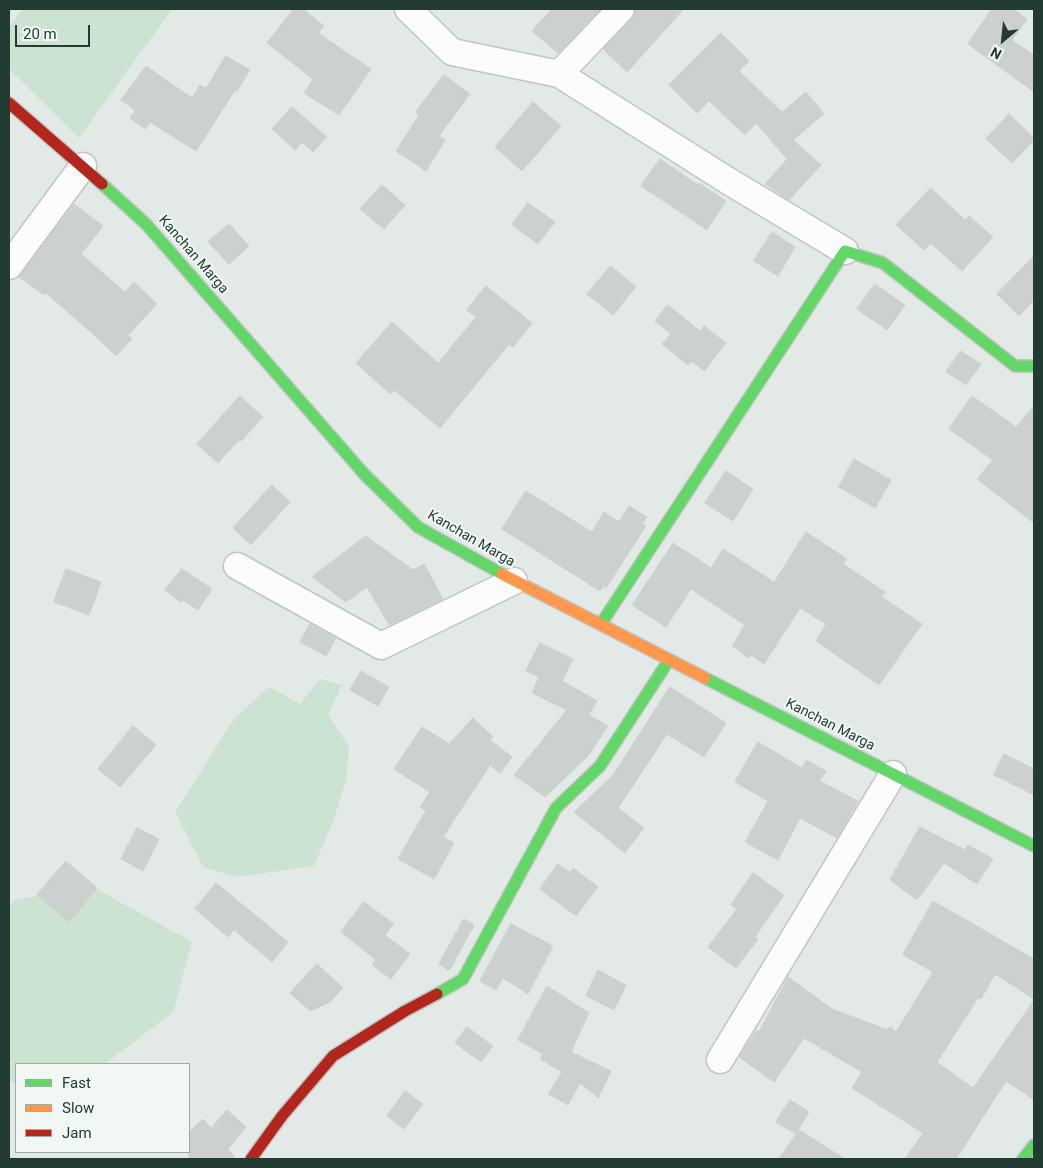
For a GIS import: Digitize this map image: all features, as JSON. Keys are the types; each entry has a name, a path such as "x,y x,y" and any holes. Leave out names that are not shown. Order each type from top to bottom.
{"street":[{"path":"559,74 621,9"},
{"path":"412,10 452,52 559,74 730,182 845,251 882,262 1015,366 1034,366"},
{"name":"Kanchan Marga","path":"9,103 83,166 146,224 365,475 418,527 514,581 1034,846"},
{"path":"9,266 83,166"},
{"path":"601,624 845,251"},
{"path":"237,566 381,646 514,581"},
{"path":"251,1159 282,1116 334,1056 405,1011 463,979 556,808 600,766 669,660"},
{"path":"720,1060 893,774"},
{"path":"1023,1159 1034,1145"}],"green space":[{"path":"22,9 172,9 79,138 9,69 9,28"},
{"path":"320,679 342,685 328,715 349,747 346,780 334,819 314,866 236,877 203,867 175,812 234,719 269,687 300,704"},
{"path":"91,886 192,942 173,1012 106,1063 15,1063 15,1083 9,1080 9,905 14,900"}],"building":[{"path":"294,9 303,9 324,26 318,33 371,69 339,115 304,93 313,79 267,43"},
{"path":"552,9 601,9 558,53 532,31"},
{"path":"636,9 684,9 627,72 603,49 632,19"},
{"path":"992,9 1013,9 1027,19 1012,40 1034,55 1034,92 968,44"},
{"path":"721,33 749,61 739,71 782,112 806,92 824,114 793,140 821,165 789,200 765,184 787,159 756,123 745,135 709,101 697,113 669,85"},
{"path":"226,56 250,70 196,151 150,122 145,129 130,118 135,110 121,100 146,66 192,98 200,85 206,88"},
{"path":"444,75 470,94 439,136 445,140 426,171 396,151 419,115 416,112"},
{"path":"533,102 561,126 522,171 495,147"},
{"path":"292,107 327,137 313,152 302,142 295,150 272,129"},
{"path":"1009,114 1034,138 1012,163 986,139"},
{"path":"660,159 698,185 699,183 726,201 707,230 641,186"},
{"path":"382,185 405,205 384,229 360,209"},
{"path":"931,188 965,220 969,216 993,237 962,271 931,243 924,250 896,225"},
{"path":"528,203 555,222 538,244 512,225"},
{"path":"74,204 103,226 81,254 125,292 134,282 157,304 128,335 132,339 116,356 46,293 44,295 19,277"},
{"path":"229,224 249,246 229,264 208,242"},
{"path":"772,232 795,247 778,276 754,261"},
{"path":"1034,256 1034,300 1019,316 997,294"},
{"path":"611,266 636,287 613,315 587,294"},
{"path":"875,284 905,305 887,330 857,309"},
{"path":"486,286 532,323 513,347 509,344 440,428 394,390 390,394 356,363 392,322 438,363 476,317 467,310"},
{"path":"668,305 700,331 704,326 726,343 704,371 691,361 688,365 662,344 671,334 655,321"},
{"path":"961,351 981,364 966,385 946,372"},
{"path":"240,396 263,417 218,463 197,444"},
{"path":"972,396 1016,427 1034,406 1034,523 977,479 993,460 949,429"},
{"path":"854,459 891,480 875,508 839,487"},
{"path":"726,471 753,489 733,521 705,503"},
{"path":"272,485 290,502 251,545 233,528"},
{"path":"526,491 592,532 604,512 619,522 629,506 647,517 642,524 646,526 606,588 603,586 600,591 502,529"},
{"path":"806,532 847,559 843,564 885,592 882,597 922,624 879,685 816,641 826,624 800,608 764,664 751,655 749,658 732,646 745,625 691,589 666,627 632,605 673,543 711,568 723,549 774,582"},
{"path":"366,536 413,570 424,564 443,599 389,625 367,587 346,602 312,577"},
{"path":"66,569 101,582 89,615 54,602"},
{"path":"182,569 212,589 198,610 183,600 181,602 165,590"},
{"path":"310,624 336,638 326,656 300,642"},
{"path":"540,643 573,659 562,681 597,701 589,715 608,726 588,756 545,797 514,775 567,710 532,693 539,677 526,671"},
{"path":"361,671 389,687 378,706 350,690"},
{"path":"670,687 726,723 704,757 667,734 618,808 644,828 625,853 574,812 613,775"},
{"path":"473,718 493,737 490,740 512,757 500,773 490,765 443,837 454,843 434,879 398,859 426,810 420,807 430,792 394,769 422,727 449,744"},
{"path":"133,726 156,745 120,787 98,769"},
{"path":"758,742 802,768 806,760 826,771 820,781 858,801 837,838 800,818 778,860 745,842 768,801 735,782"},
{"path":"1004,754 1034,769 1034,795 994,775"},
{"path":"920,827 965,850 968,845 993,859 977,884 944,863 917,900 890,880"},
{"path":"137,828 159,839 143,871 121,859"},
{"path":"66,861 97,888 69,922 37,895"},
{"path":"558,864 570,872 573,868 598,887 576,916 540,889"},
{"path":"753,873 784,895 755,937 758,939 736,968 708,947 737,909 731,905"},
{"path":"216,883 288,942 272,962 234,930 228,937 195,909"},
{"path":"933,901 1034,959 1034,999 995,974 981,999 978,998 937,1062 973,1088 1034,1000 1034,1100 1006,1081 956,1159 905,1159 923,1133 852,1088 862,1072 804,1038 774,1082 739,1057 757,1030 759,1032 788,977 832,1009 888,1030 890,1027 896,1032 933,972 903,955"},
{"path":"364,902 394,924 385,935 410,954 391,979 372,965 376,960 341,932"},
{"path":"464,919 474,925 451,968 448,970 439,964"},
{"path":"511,924 553,946 528,994 503,978 496,990 480,981"},
{"path":"317,964 343,988 330,1002 310,1011 290,993"},
{"path":"598,970 626,985 614,1010 586,996"},
{"path":"547,986 589,1013 571,1052 611,1071 598,1098 580,1083 568,1105 548,1094 562,1072 540,1059 543,1054 518,1040"},
{"path":"467,1027 493,1046 481,1062 455,1043"},
{"path":"405,1091 423,1104 404,1129 387,1116"},
{"path":"790,1100 809,1112 796,1134 776,1122"},
{"path":"227,1110 246,1127 228,1149 236,1159 189,1159 190,1131 203,1119 211,1128"},
{"path":"799,1130 845,1159 779,1159"}],"traffic: fast":[{"path":"102,184 146,224 365,475 418,527 502,574"},
{"path":"601,624 845,251 883,263 1015,366 1034,366"},
{"path":"437,994 463,979 556,808 600,766 669,660"},
{"path":"705,678 1034,846"},
{"path":"1023,1159 1034,1145"}],"traffic: slow":[{"path":"502,574 705,678"}],"traffic: jam":[{"path":"9,103 102,184"},
{"path":"251,1159 282,1116 333,1056 405,1011 437,994"}]}
